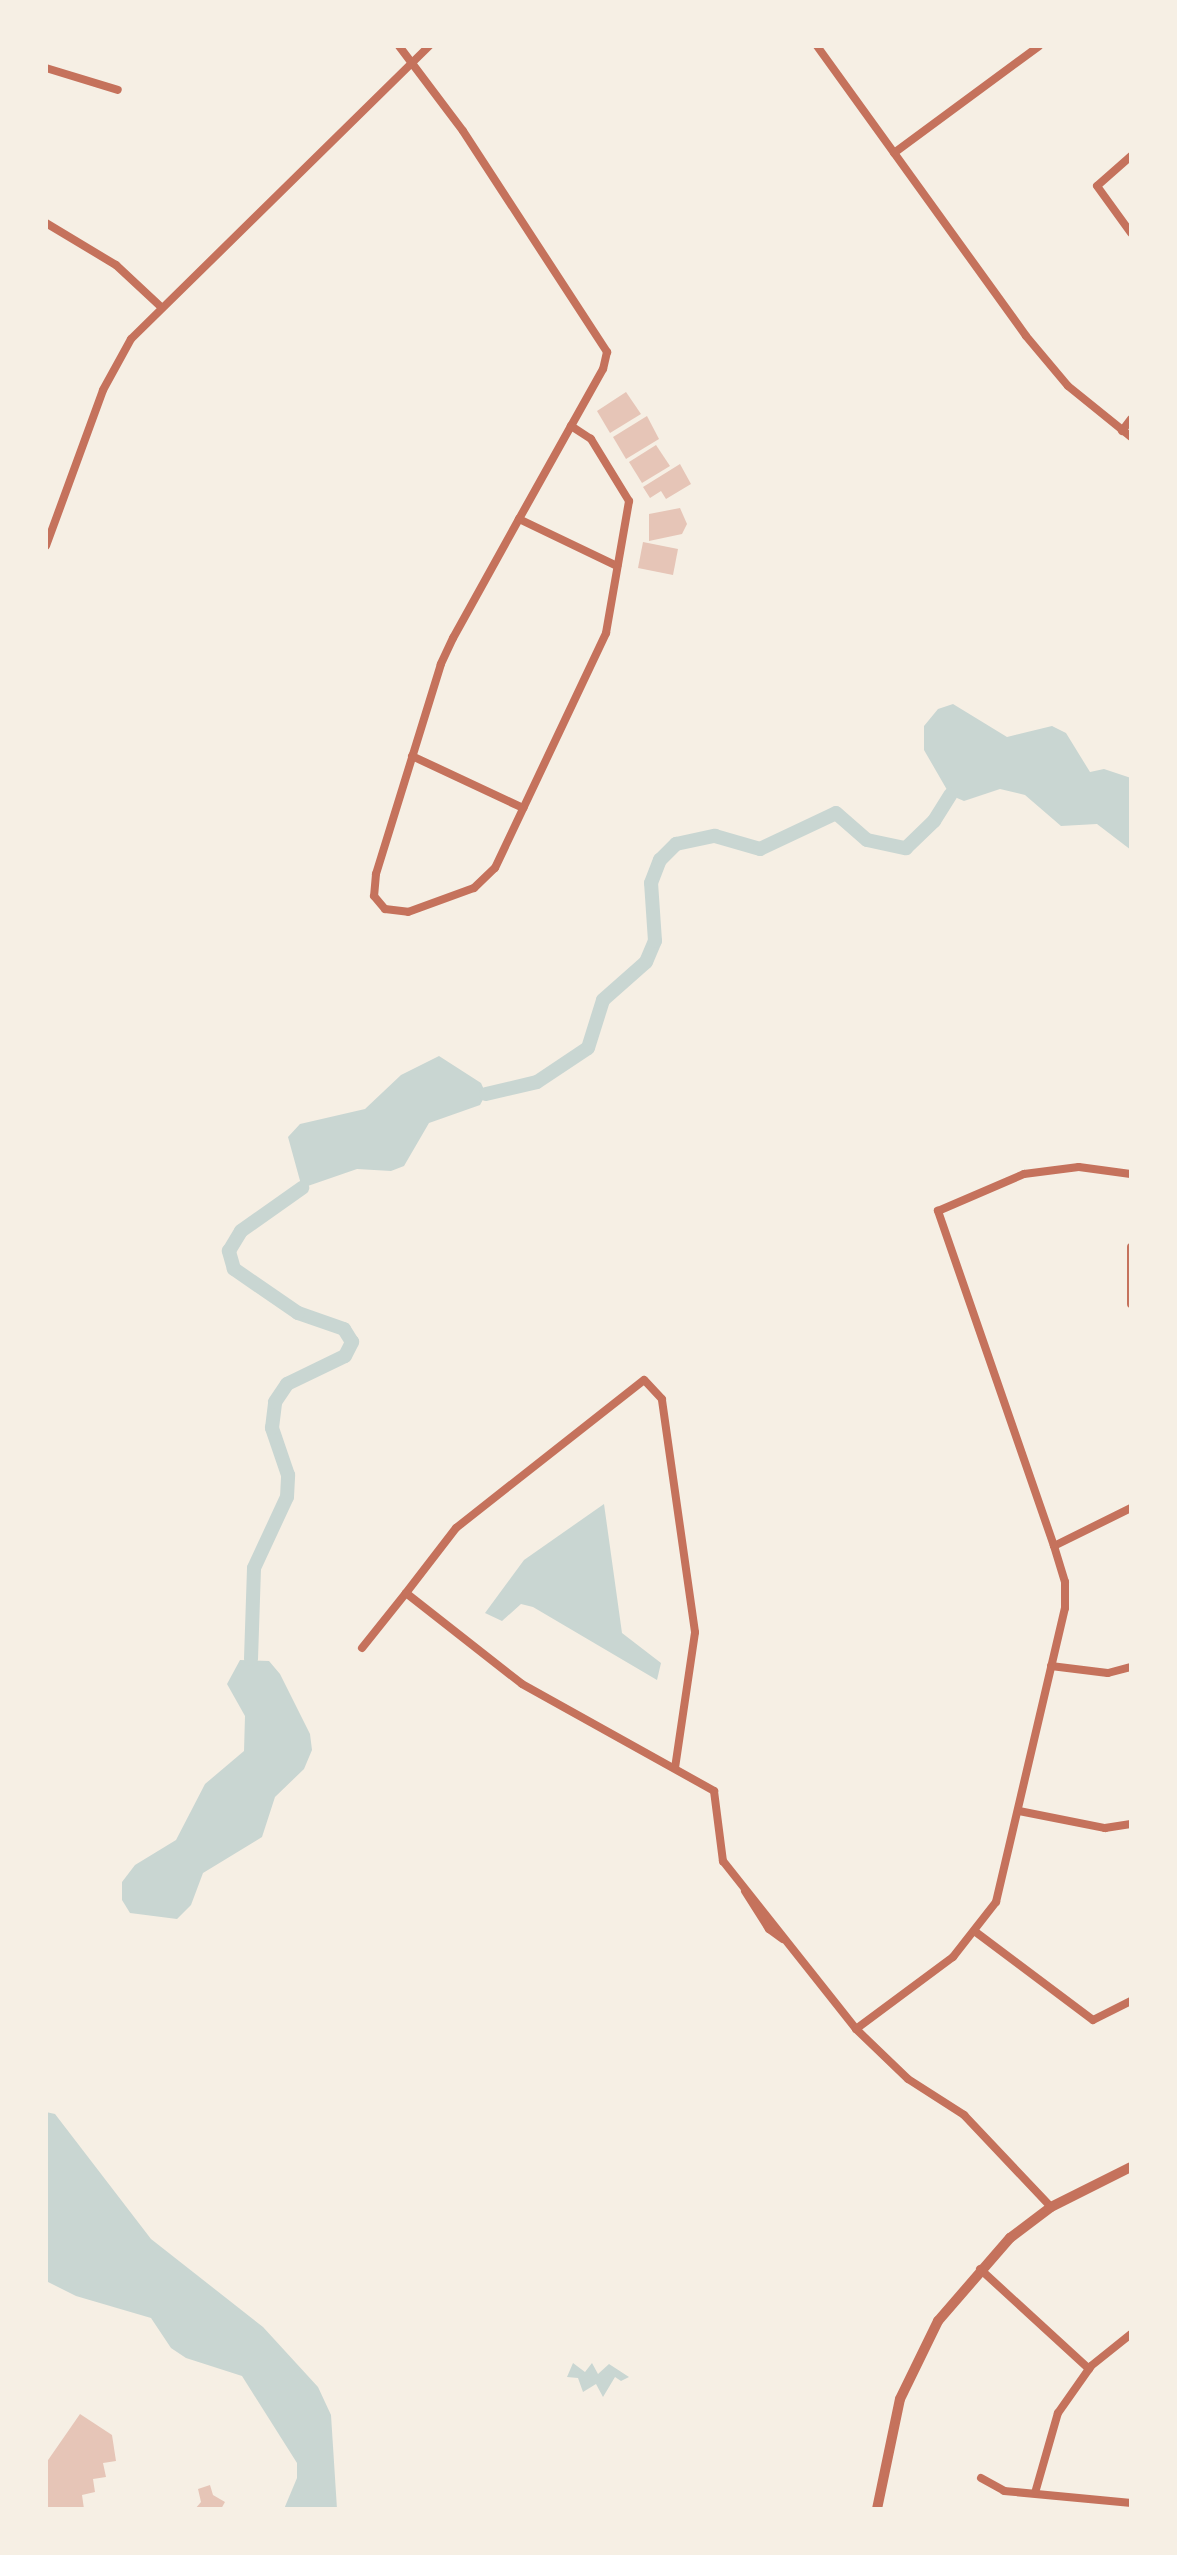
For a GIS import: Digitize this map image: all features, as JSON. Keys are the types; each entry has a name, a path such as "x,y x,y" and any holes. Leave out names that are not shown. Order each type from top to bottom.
{"street":[{"path":"399,46 413,61 607,352 603,369 571,426 519,519 441,664 376,874 374,896 385,909 408,912 474,888 495,868 606,633 629,501 591,439 571,426"},
{"path":"46,546 103,390 131,339 160,306 429,46"},
{"path":"817,46 1026,336 1068,386 1131,437"},
{"path":"894,153 1039,46"},
{"path":"46,68 118,90"},
{"path":"1131,156 1097,186 1131,233"},
{"path":"46,223 116,265 160,306"},
{"path":"1122,431 1131,419"},
{"path":"519,519 617,566"},
{"path":"412,756 523,808"},
{"path":"856,2029 953,1957 977,1933 996,1902 1065,1608 1065,1582 1054,1546 938,1211 1024,1174 1079,1167 1131,1174"},
{"path":"1131,1247 1131,1304"},
{"path":"362,1648 456,1528 644,1380 662,1399 695,1632 675,1768"},
{"path":"1054,1546 1131,1508"},
{"path":"406,1593 522,1684 714,1791 718,1846 769,1929 784,1940 856,2029 908,2079 964,2115 1051,2207"},
{"path":"1051,1666 1108,1673 1131,1667"},
{"path":"1019,1811 1105,1828 1131,1824"},
{"path":"977,1933 1093,2020 1131,2001"},
{"path":"877,2509 885,2454 911,2369 938,2321 979,2269 1051,2207 1131,2167"},
{"path":"979,2269 1089,2369"},
{"path":"1035,2493 1058,2413 1089,2369 1131,2334"},
{"path":"981,2478 1004,2491 1131,2503"}],"shaded area":[{"path":"953,704 1007,737 1052,726 1066,733 1090,772 1104,769 1131,778 1131,850 1097,824 1061,826 1025,795 1000,789 964,801 950,795 924,750 924,726 938,709"},
{"path":"439,1056 481,1083 486,1094 480,1105 429,1123 404,1166 391,1171 357,1169 302,1188 288,1137 300,1124 365,1109 401,1075"},
{"path":"604,1504 622,1633 661,1663 657,1680 533,1607 521,1604 502,1621 485,1613 524,1560"},
{"path":"240,1660 269,1661 280,1674 310,1734 312,1750 304,1769 275,1797 262,1837 203,1873 191,1905 177,1919 130,1913 122,1900 122,1882 135,1865 176,1840 205,1784 244,1751 245,1716 227,1684"},
{"path":"46,2112 55,2114 151,2239 263,2327 318,2387 331,2415 337,2509 284,2509 297,2478 297,2463 242,2376 186,2358 171,2348 151,2318 76,2296 46,2281"},
{"path":"573,2363 585,2372 592,2363 598,2374 609,2364 629,2377 621,2381 615,2377 603,2397 596,2384 583,2392 578,2378 567,2377"}],"building":[{"path":"626,392 641,414 610,433 597,411"},
{"path":"647,416 659,439 626,459 613,437"},
{"path":"656,445 670,466 642,483 629,462"},
{"path":"680,464 691,484 666,499 661,491 650,498 643,487"},
{"path":"680,508 687,524 682,534 649,541 649,514"},
{"path":"643,542 678,549 673,575 638,568"},
{"path":"80,2414 112,2435 116,2461 103,2463 106,2477 93,2479 95,2492 82,2495 84,2509 46,2509 46,2463"},
{"path":"210,2485 213,2495 225,2502 221,2509 195,2509 201,2502 198,2489"}],"waterway":[{"path":"486,1094 537,1082 588,1048 603,1000 646,962 655,941 651,883 660,860 676,844 715,836 760,849 836,813 867,840 906,848 934,821 950,795"},
{"path":"251,1659 254,1568 287,1497 288,1475 272,1428 275,1402 287,1384 345,1356 352,1342 344,1329 298,1313 234,1269 229,1251 241,1231 302,1188"}]}
